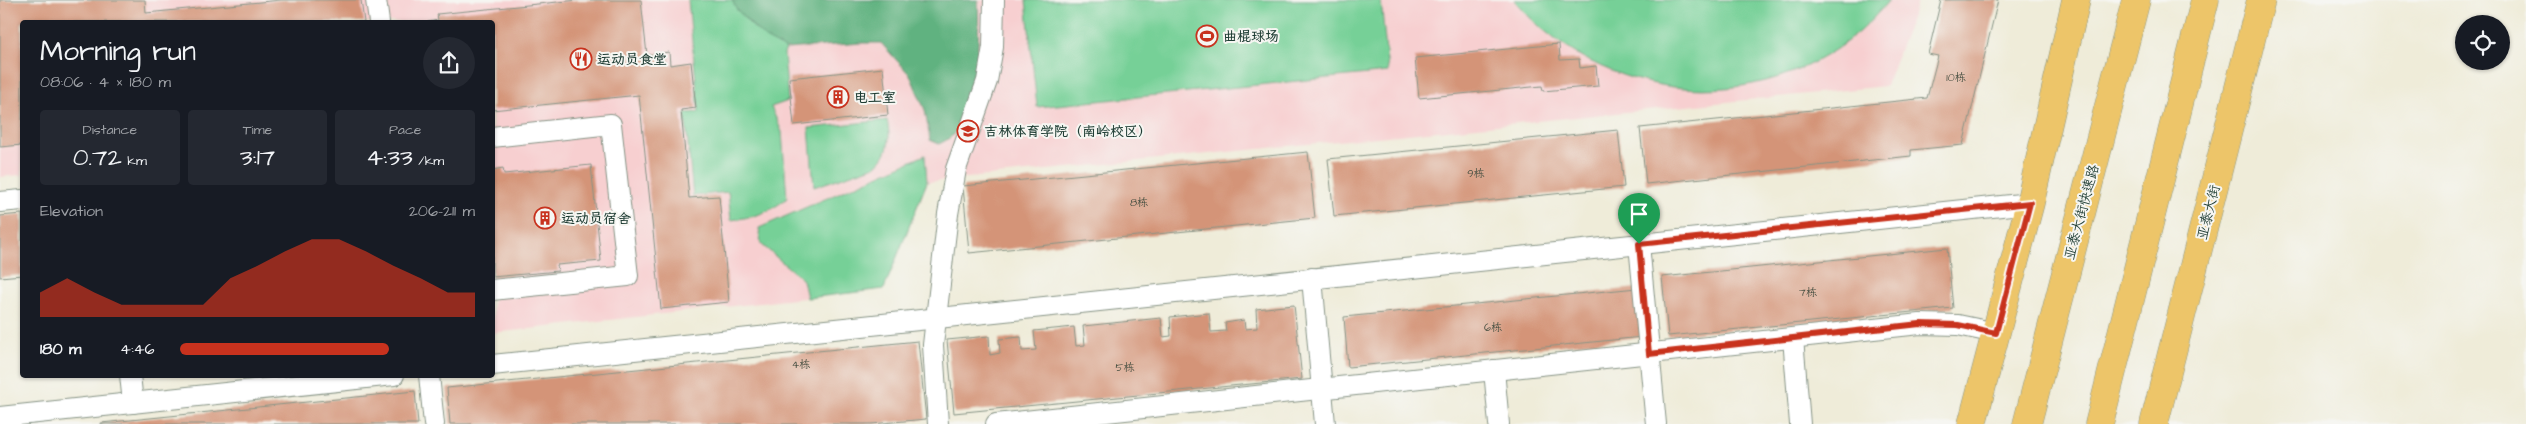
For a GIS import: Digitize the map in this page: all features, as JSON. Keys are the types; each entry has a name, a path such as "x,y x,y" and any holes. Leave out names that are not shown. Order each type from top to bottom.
{"main road":[{"path":"1972,424 2030,203 2076,0"},
{"name":"亚泰大街快速路","path":"2026,424 2136,0"},
{"path":"2099,424 2205,0"},
{"name":"亚泰大街","path":"2154,424 2261,0"}],"lane":[{"path":"376,0 378,20"},
{"path":"938,424 933,372 934,318 956,169 988,72 993,47 994,0"},
{"path":"495,137 611,124 628,276 495,290"},
{"path":"0,202 20,200"},
{"path":"495,365 2030,203"},
{"path":"1639,244 1656,424"},
{"path":"1312,278 1325,424"},
{"path":"996,424 1155,416 1322,389 1920,324 1958,325 1996,333"},
{"path":"1793,338 1800,424"},
{"path":"1494,370 1499,424"},
{"path":"130,378 132,403"},
{"path":"0,417 366,378"},
{"path":"429,378 434,424"}],"shaded area":[{"name":"吉林体育学院（南岭校区）","path":"0,0 1918,0 1886,86 928,182 884,289 495,333 495,20 20,20 20,175 0,177"}],"green space":[{"path":"688,0 732,0 755,29 786,49 784,54 788,101 771,107 782,132 787,198 761,214 731,220 728,192 693,196 685,113 699,112"},
{"path":"732,0 978,0 976,71 961,122 952,136 946,140 939,144 930,140 925,110 910,75 881,43 786,49 765,38 737,10"},
{"name":"曲棍球场","path":"1026,0 1381,0 1388,72 1037,107"},
{"path":"1514,0 1889,0 1850,39 1804,67 1754,84 1702,89 1650,83 1600,66 1554,38"},
{"path":"887,120 888,145 884,156 875,166 814,187 809,128"},
{"path":"925,155 927,182 884,289 807,298 803,280 761,244 759,228"}],"building":[{"path":"0,0 145,0 146,13 281,0 361,0 364,20 20,20 20,145 0,147"},
{"name":"运动员食堂","path":"578,0 641,0 647,55 669,52 670,65 691,62 696,108 681,110 689,198 719,196 729,302 661,309 639,95 495,110 495,20 438,20 437,14"},
{"path":"1941,0 1998,0 1963,145 1911,150 1911,156 1646,184 1640,128 1927,98 1938,56 1928,54"},
{"path":"1559,44 1560,60 1579,59 1580,68 1596,66 1598,86 1543,91 1542,86 1419,98 1415,58"},
{"name":"电工室","path":"883,68 888,115 794,125 789,78"},
{"path":"1618,130 1624,187 1334,216 1328,159"},
{"path":"1308,152 1315,218 969,253 963,186"},
{"name":"运动员宿舍","path":"591,165 601,261 557,265 558,271 495,277 495,169 503,168 504,174"},
{"path":"20,214 20,275 0,277 0,216"},
{"path":"1947,248 1953,308 1668,336 1662,277"},
{"path":"1637,288 1642,337 1348,367 1344,317"},
{"path":"1294,305 1302,379 954,413 947,340 989,336 990,355 1000,353 999,339 1021,337 1022,351 1036,350 1034,331 1074,327 1076,346 1085,345 1083,326 1161,318 1163,337 1171,336 1170,317 1209,313 1211,332 1226,331 1225,323 1244,320 1245,329 1257,328 1256,309"},
{"path":"918,341 926,419 872,424 450,424 447,388"},
{"path":"415,391 418,424 101,424 101,423"}],"place":[{"name":"曲棍球场","path":"1207,36"},
{"name":"运动员食堂","path":"581,59"},
{"name":"电工室","path":"838,97"},
{"name":"吉林体育学院（南岭校区）","path":"968,131"},
{"name":"运动员宿舍","path":"545,218"}],"route":[{"path":"2030,203 1996,333 1958,325 1920,324 1649,354 1639,244 2030,203"}]}
